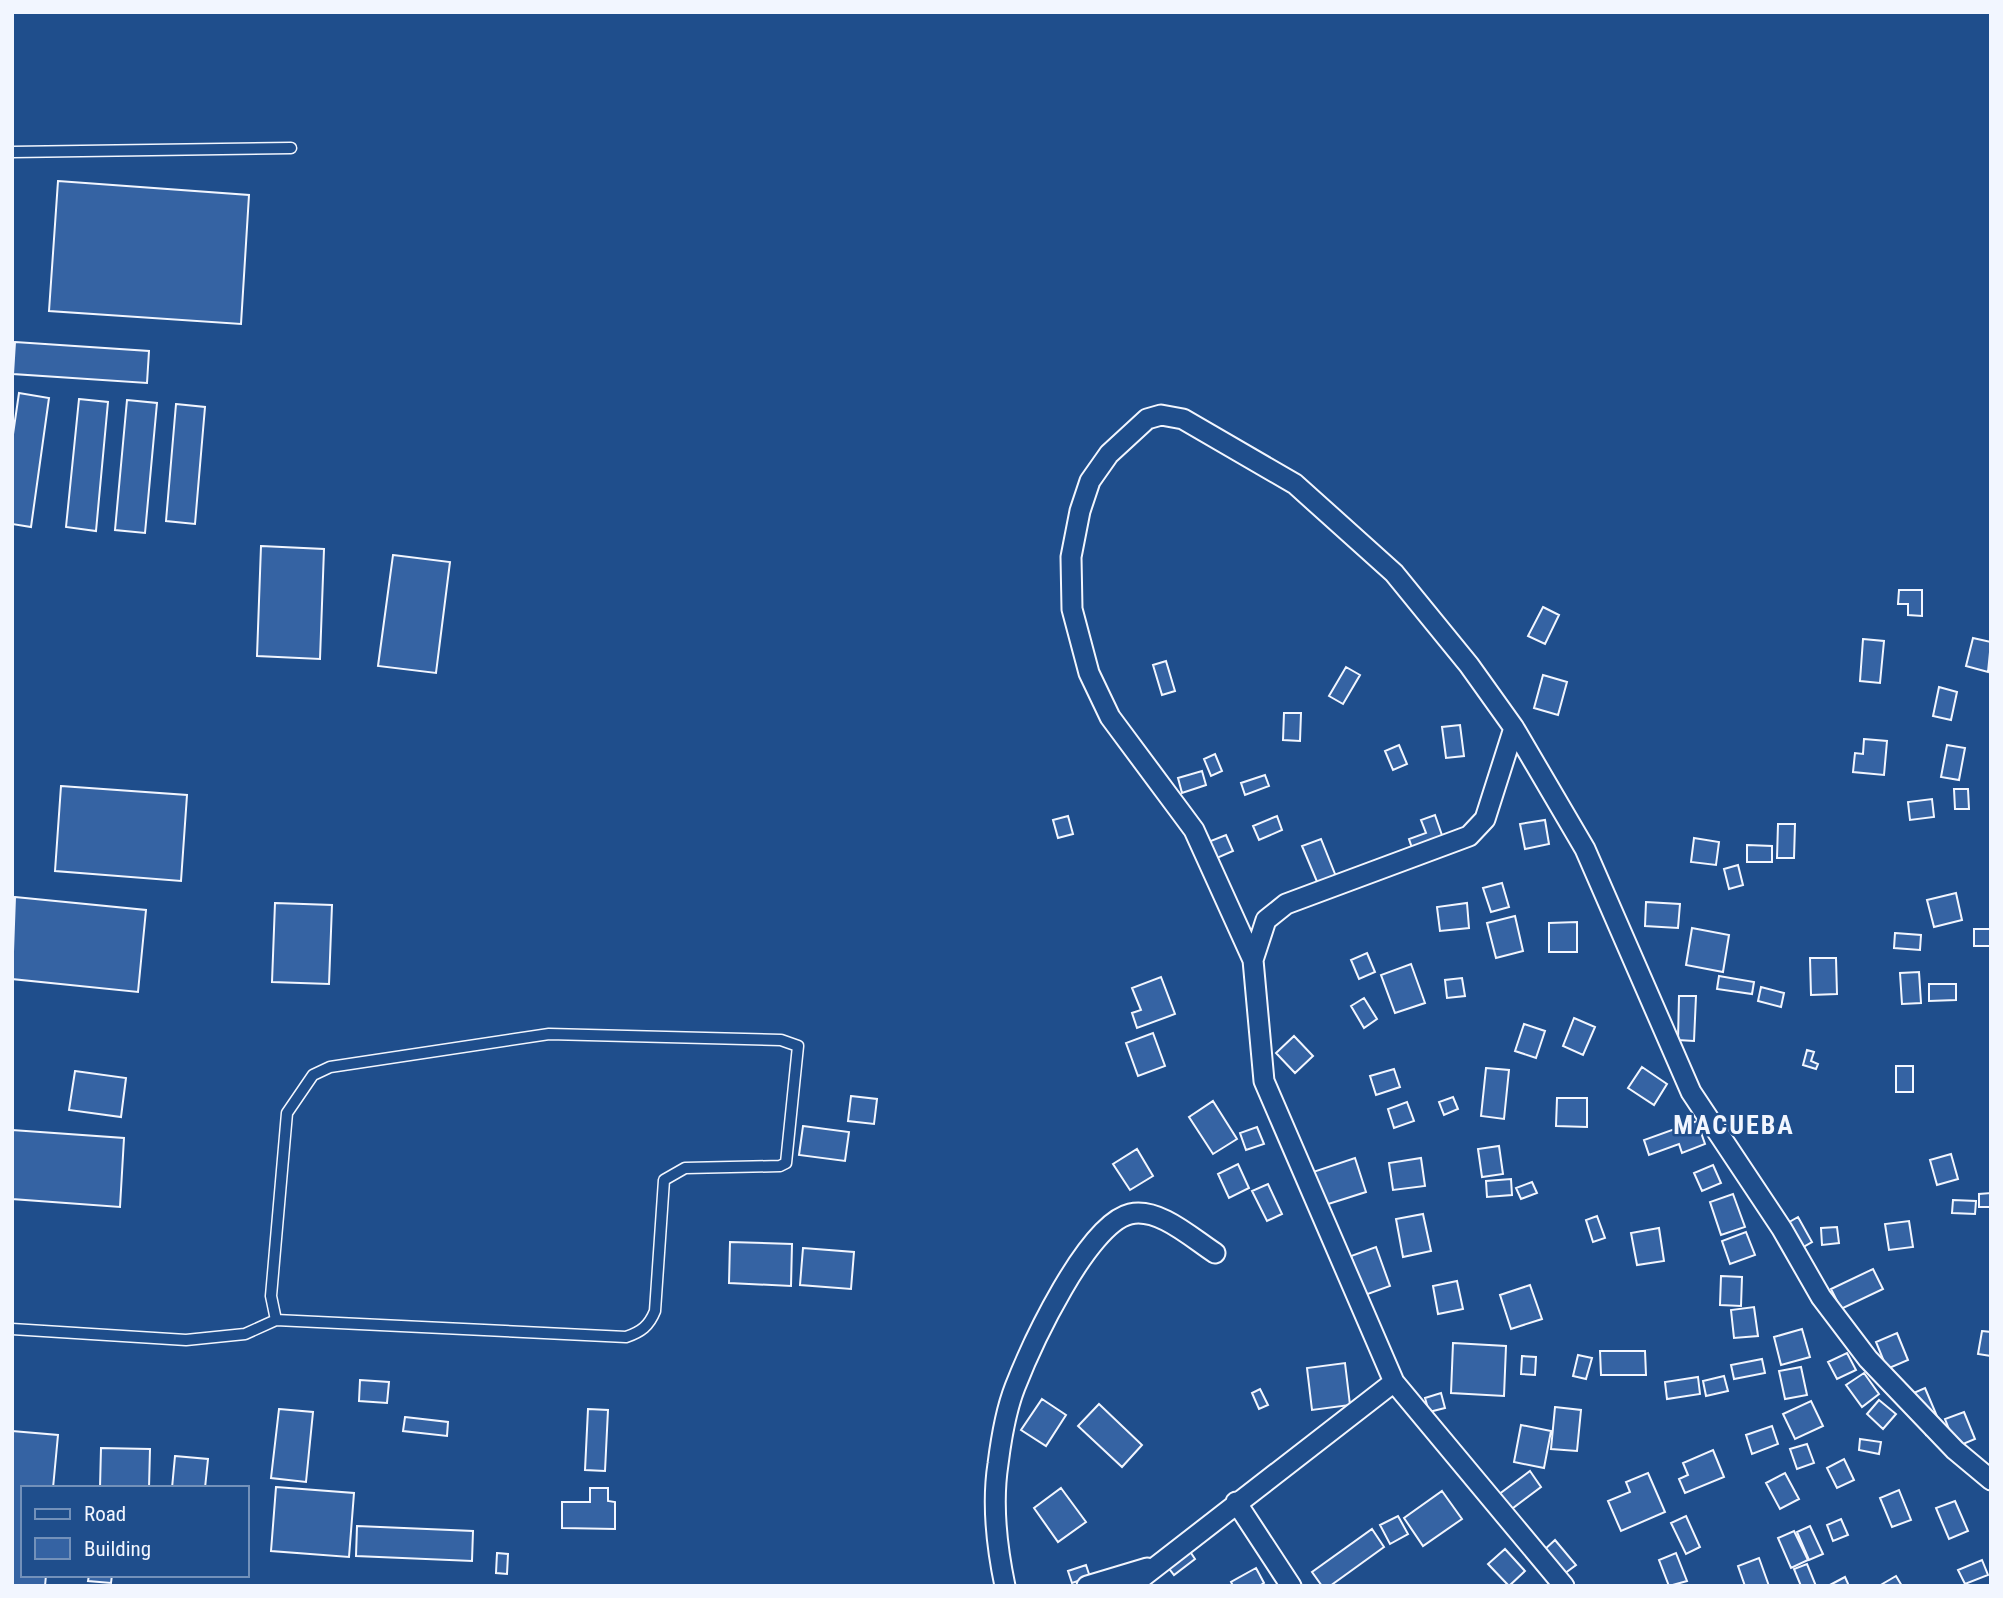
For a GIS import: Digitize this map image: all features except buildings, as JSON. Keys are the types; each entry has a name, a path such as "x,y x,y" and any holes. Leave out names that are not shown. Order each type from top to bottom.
{"street":[{"path":"1561,1585 1394,1382 1264,1081 1253,960 1194,830 1110,717 1089,673 1072,609 1071,557 1080,511 1090,481 1109,454 1140,424 1161,415 1183,419 1295,484 1394,573 1469,665 1514,729 1585,849 1691,1091 1782,1229 1821,1297 1868,1359 1955,1450 1991,1480"},
{"path":"1253,960 1266,920 1286,904 1479,829 1485,819 1514,729"},
{"path":"1005,1586 998,1551 997,1466 1014,1388 1075,1264 1111,1223 1130,1214 1146,1213 1162,1219 1215,1253"},
{"path":"1130,1586 1151,1567 1394,1382"},
{"path":"1236,1502 1291,1586"},
{"path":"1087,1586 1151,1567"}],"lane":[{"path":"12,152 291,148"},
{"path":"12,1329 186,1340 245,1334 276,1320 626,1336 640,1332 651,1321 655,1311 664,1180 685,1168 780,1166 786,1163 798,1046 781,1040 549,1034 330,1067 313,1075 287,1113 271,1296 276,1320"}],"district":[{"name":"MACUEBA","path":"1734,1125"}]}
